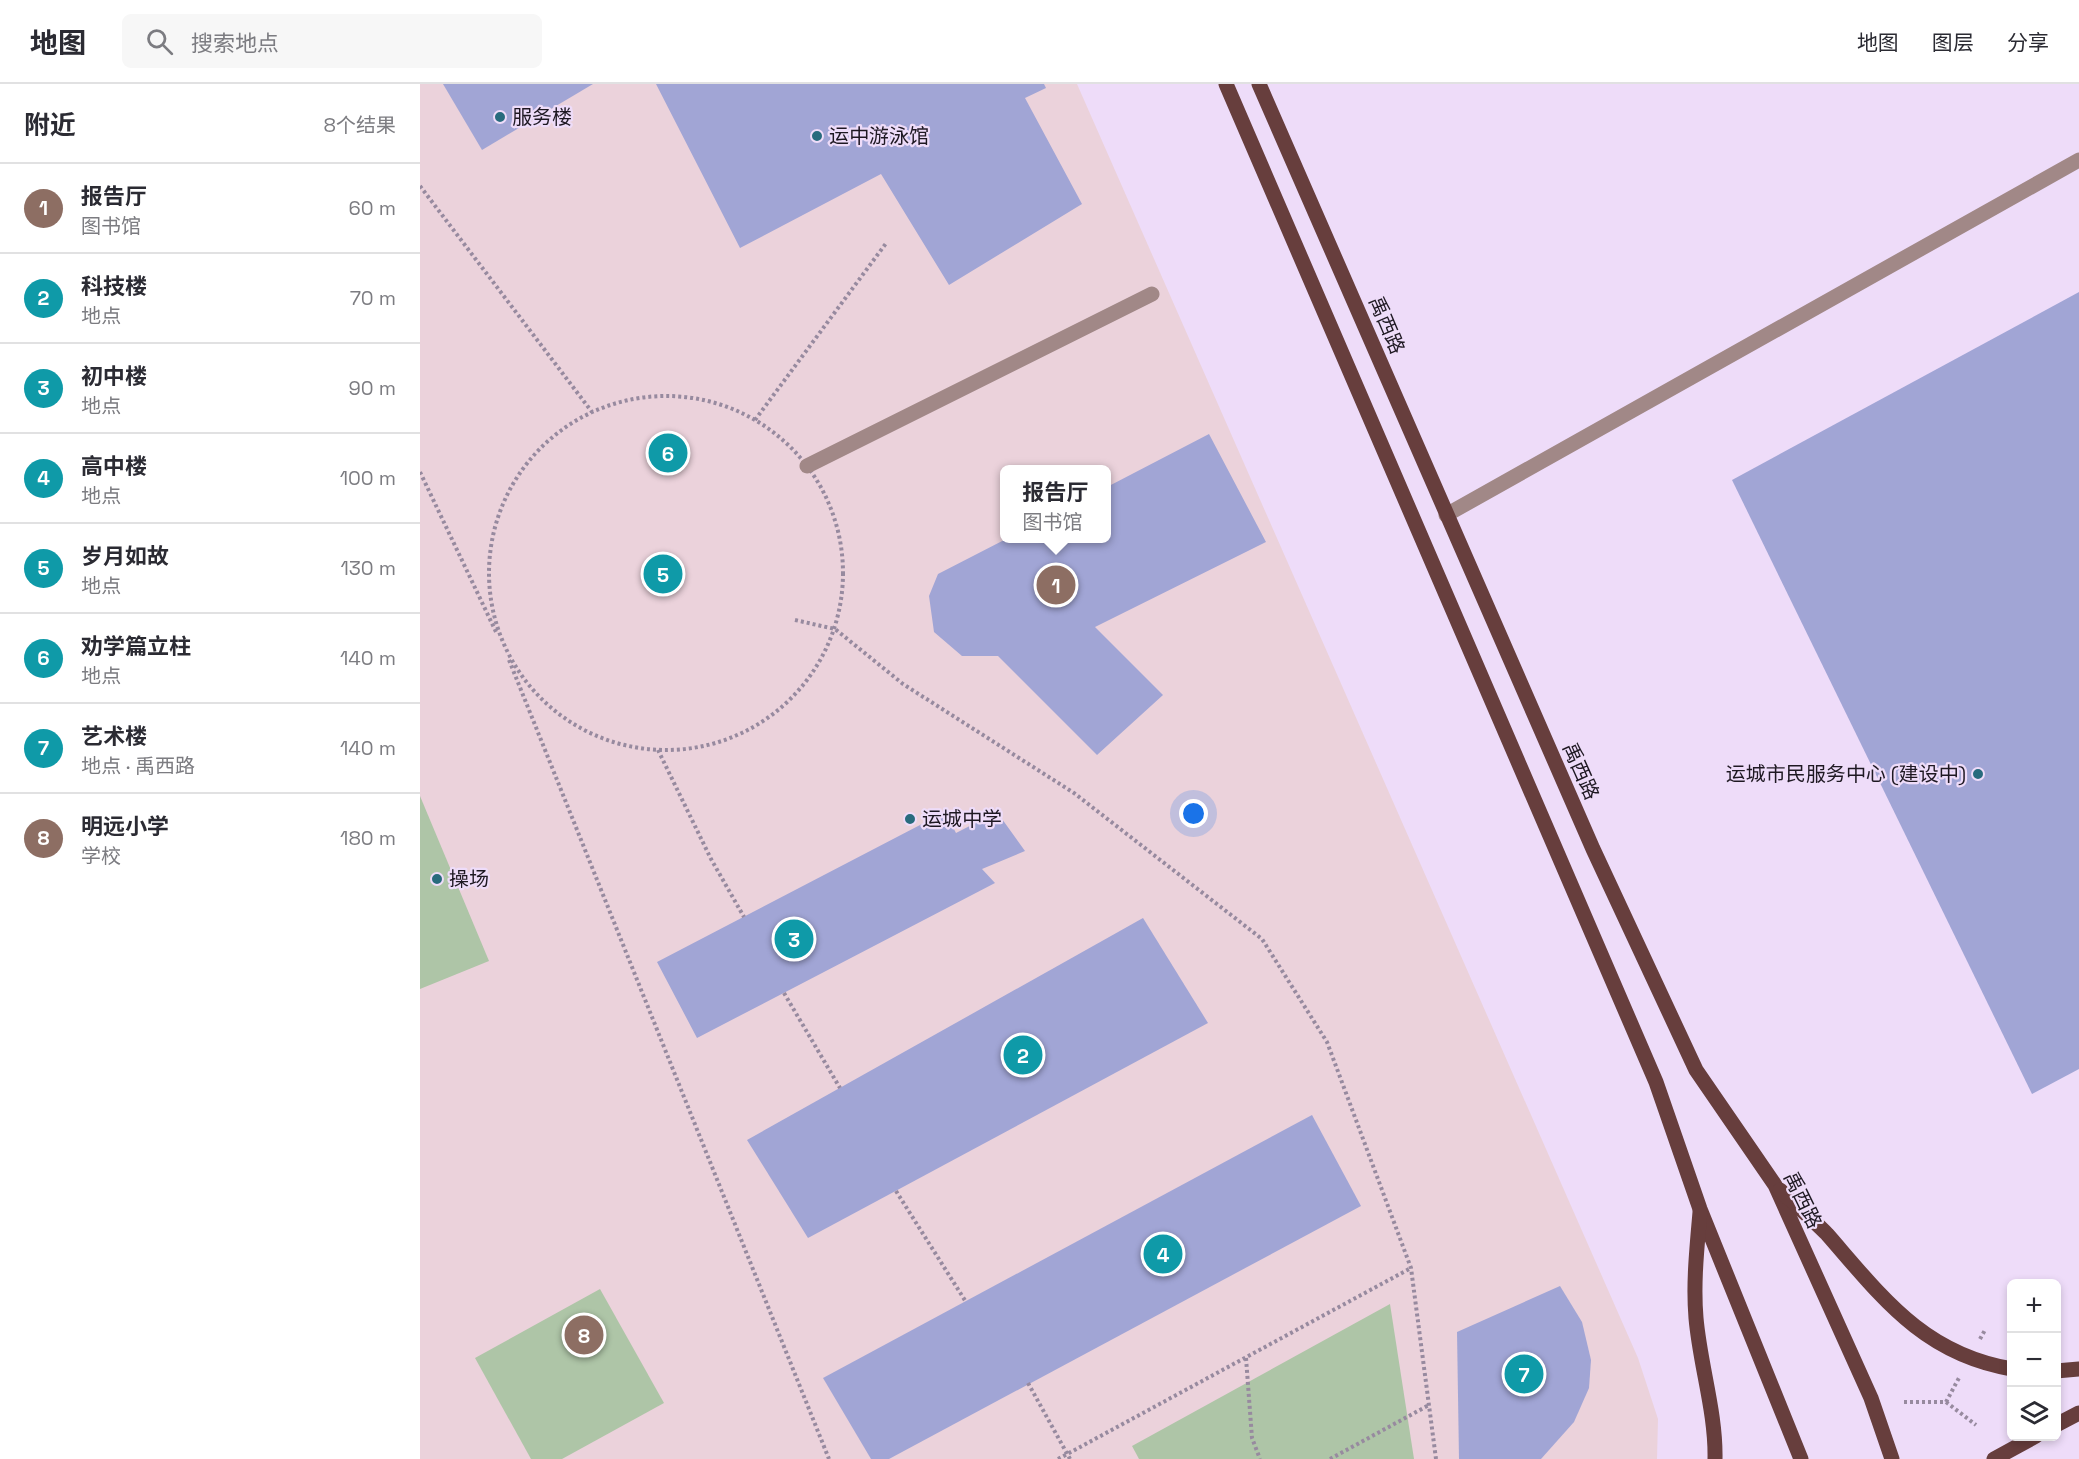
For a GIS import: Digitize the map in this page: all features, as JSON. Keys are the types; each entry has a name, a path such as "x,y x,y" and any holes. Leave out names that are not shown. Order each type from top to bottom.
{"main road":[{"path":"1226,84 1656,1082 1700,1209 1801,1459"},
{"name":"禹西路","path":"1259,84 1593,849 1696,1070 1775,1185 1871,1398 1892,1459"},
{"path":"1775,1185 1824,1232 1880,1297 1904,1320 1969,1359 2007,1368"},
{"path":"1700,1209 1695,1271 1696,1317 1714,1423 1715,1459"},
{"path":"2061,1371 2079,1369"},
{"path":"2061,1422 2079,1413"},
{"path":"1994,1459 2028,1441"}],"lane":[{"path":"1446,514 2079,160"},
{"path":"807,466 1152,294"}],"path":[{"path":"420,186 592,412"},
{"path":"755,420 887,242"},
{"path":"420,472 506,653 533,692 569,722 611,742 658,750 696,748 733,737 766,719 801,687 819,664 834,629 843,587 842,544 829,503 807,466 784,440 755,420 716,403 674,396 632,399 592,412 551,436 519,472 497,514 487,561 491,608 506,653 830,1459"},
{"path":"795,620 834,629 903,684 1074,793 1262,939 1327,1042 1411,1268 1436,1459"},
{"path":"658,750 711,859 744,917"},
{"path":"784,993 840,1088"},
{"path":"896,1191 966,1302"},
{"path":"1058,1459 1068,1457 1411,1268"},
{"path":"1246,1358 1252,1438 1260,1459"},
{"path":"1946,1402 1962,1372"},
{"path":"1028,1383 1068,1457"},
{"path":"1904,1402 1946,1402 1976,1425"},
{"path":"1330,1459 1429,1405"}],"shaded area":[{"name":"运城中学","path":"420,84 1077,84 1638,1358 1658,1419 1657,1459 420,1459"}],"green space":[{"name":"操场","path":"420,796 489,961 420,989"},
{"path":"600,1289 664,1403 562,1459 531,1459 475,1358"},
{"path":"1390,1304 1414,1459 1139,1459 1132,1446"}],"building":[{"name":"服务楼","path":"443,84 593,84 482,150"},
{"name":"运中游泳馆","path":"656,84 1044,84 1046,88 1025,98 1082,204 949,285 881,174 740,248"},
{"name":"运城市民服务中心 (建设中)","path":"2079,292 2079,1069 2032,1094 1732,480"},
{"path":"1209,434 1266,542 1095,627 1163,695 1097,755 998,656 962,656 934,632 929,596 938,574 1000,542 1111,543 1111,485"},
{"path":"945,812 956,833 997,812 1025,851 982,869 995,883 697,1038 657,962"},
{"path":"1143,918 1208,1023 808,1238 747,1140"},
{"path":"1312,1115 1361,1206 889,1459 871,1459 823,1378"},
{"path":"1560,1286 1582,1322 1591,1360 1589,1388 1574,1422 1541,1459 1459,1459 1457,1332"}],"place":[{"name":"服务楼","path":"500,117"},
{"name":"运中游泳馆","path":"817,136"},
{"name":"劝学篇立柱","path":"668,453"},
{"name":"岁月如故","path":"663,574"},
{"name":"报告厅","path":"1056,585"},
{"name":"运城市民服务中心 (建设中)","path":"1978,774"},
{"name":"运城中学","path":"910,819"},
{"name":"操场","path":"437,879"},
{"name":"初中楼","path":"794,939"},
{"name":"科技楼","path":"1023,1055"},
{"name":"高中楼","path":"1163,1254"},
{"name":"明远小学","path":"584,1335"},
{"name":"艺术楼","path":"1524,1374"}]}
